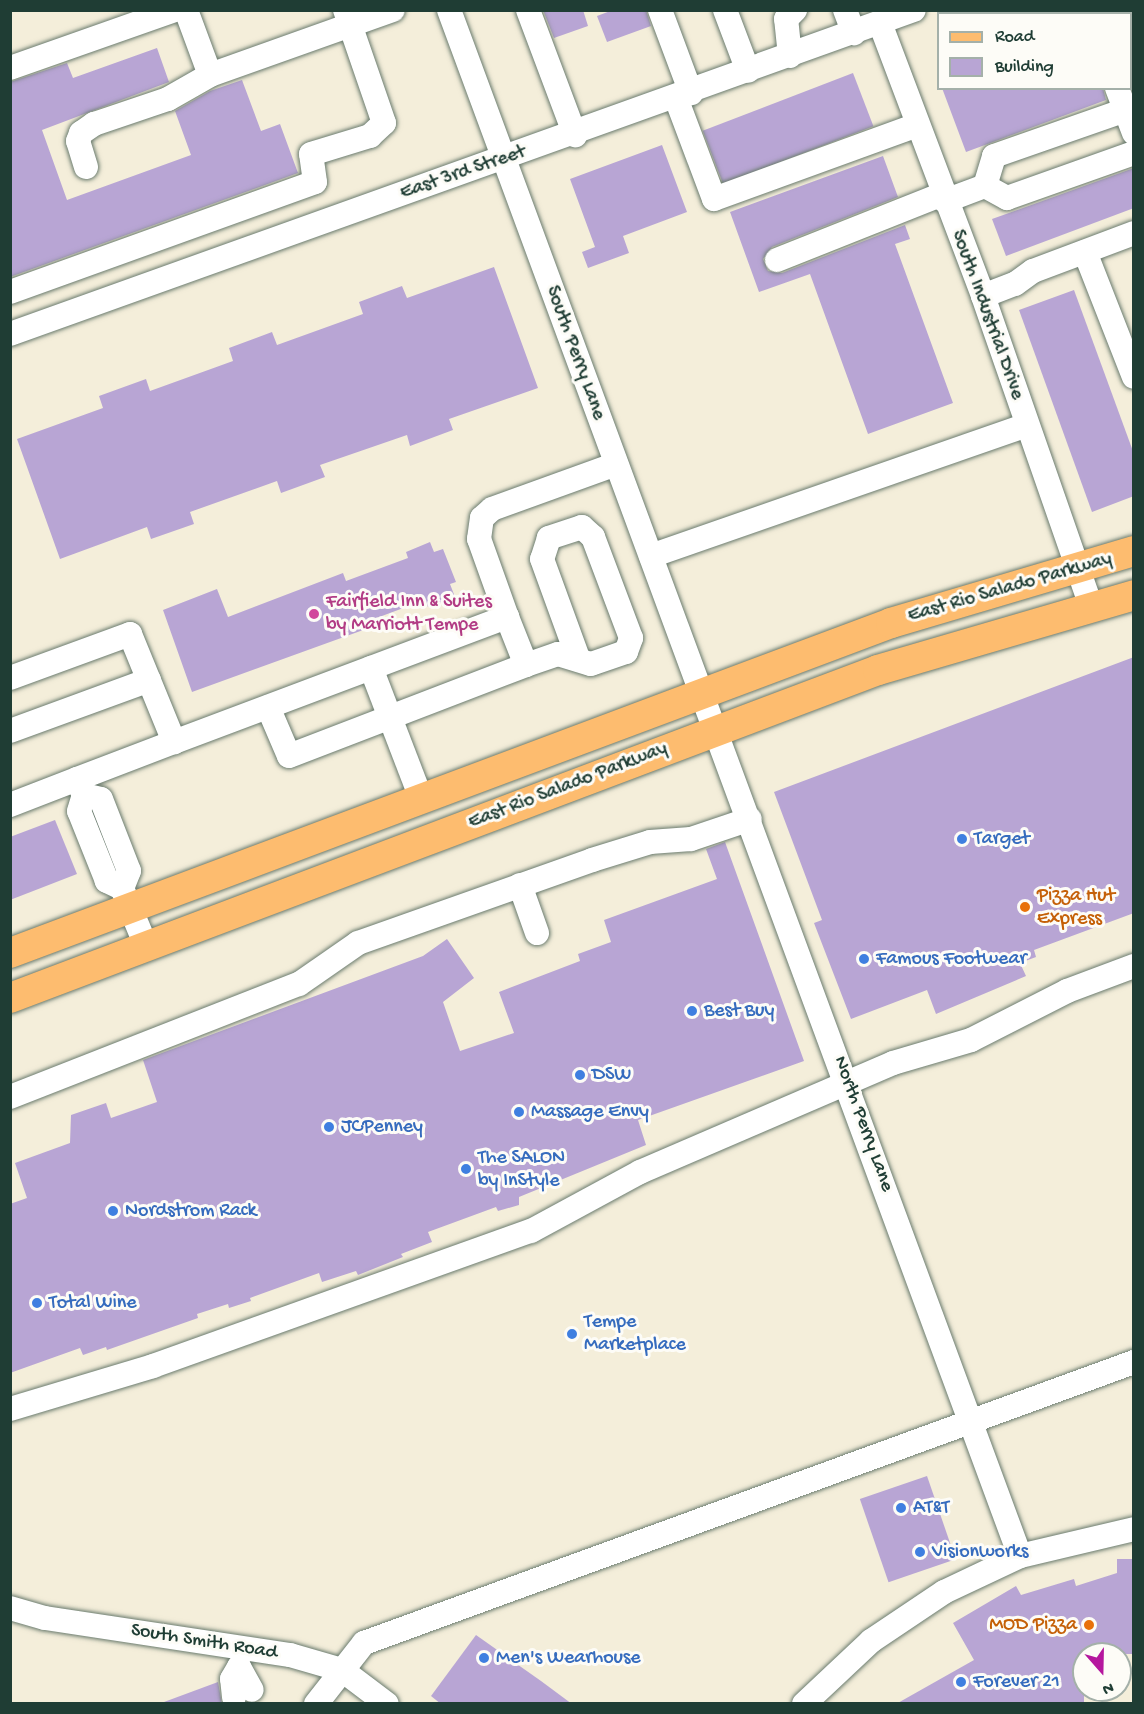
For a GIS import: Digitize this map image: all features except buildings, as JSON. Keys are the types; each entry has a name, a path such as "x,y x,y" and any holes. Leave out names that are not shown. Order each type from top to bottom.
{"main road":[{"name":"East Rio Salado Parkway","path":"10,953 126,898 421,798 891,623 1134,551"},
{"name":"East Rio Salado Parkway","path":"10,998 878,670 1134,595"}],"street":[{"path":"10,68 175,10"},
{"path":"186,10 210,75"},
{"path":"86,167 78,141 81,132 94,124 168,99 210,75 348,18 393,10"},
{"name":"South Perry Lane","path":"449,10 703,694"},
{"path":"528,10 575,135"},
{"path":"660,10 714,199 917,125"},
{"path":"725,10 748,71"},
{"path":"790,56 786,19 795,10"},
{"path":"845,10 854,33"},
{"name":"East 3rd Street","path":"10,334 575,135 906,12"},
{"path":"10,292 315,182 311,154 370,136 384,123 348,18"},
{"name":"South Industrial Drive","path":"880,23 944,198 983,296 1075,567 1091,607"},
{"path":"985,186 994,156 1121,99 1134,134"},
{"path":"777,260 944,198 985,186 1007,198 1134,153"},
{"path":"983,296 1134,233"},
{"path":"1085,252 1134,377"},
{"path":"651,556 1027,425"},
{"path":"526,665 479,539 482,518 492,509 616,464"},
{"path":"268,706 289,756 558,654 578,658 591,664 626,652 632,638 593,537 582,527 549,538 542,559 578,658"},
{"path":"10,806 81,787 174,742 507,617"},
{"path":"10,678 130,634 174,742"},
{"path":"370,668 421,798"},
{"path":"10,731 149,680"},
{"name":"North Perry Lane","path":"703,694 1020,1556"},
{"path":"81,787 101,799 129,871 126,898 146,946"},
{"path":"10,1097 299,984 358,944 520,885 650,842 691,839 750,819"},
{"path":"520,885 537,933"},
{"path":"10,1409 153,1366 531,1231 640,1172 893,1063 971,1040 1067,992 1134,966"},
{"path":"316,1704 364,1643 1134,1362"},
{"path":"804,1704 880,1635 944,1592 1020,1556 1134,1529"},
{"name":"South Smith Road","path":"10,1608 45,1618 241,1657 290,1655 342,1671 387,1704"},
{"path":"241,1657 243,1694"}],"place":[{"name":"Fairfield Inn & Suites by Marriott Tempe","path":"314,614"},
{"name":"Target","path":"962,839"},
{"name":"Pizza Hut Express","path":"1025,907"},
{"name":"Famous Footwear","path":"864,959"},
{"name":"Best Buy","path":"692,1011"},
{"name":"DSW","path":"580,1075"},
{"name":"Massage Envy","path":"519,1112"},
{"name":"JCPenney","path":"329,1127"},
{"name":"The SALON by InStyle","path":"466,1169"},
{"name":"Nordstrom Rack","path":"113,1211"},
{"name":"Total Wine","path":"37,1303"},
{"name":"Tempe Marketplace","path":"572,1334"},
{"name":"AT&T","path":"901,1508"},
{"name":"Visionworks","path":"920,1552"},
{"name":"MOD Pizza","path":"1089,1625"},
{"name":"Men's Wearhouse","path":"484,1658"},
{"name":"Forever 21","path":"961,1682"}]}
